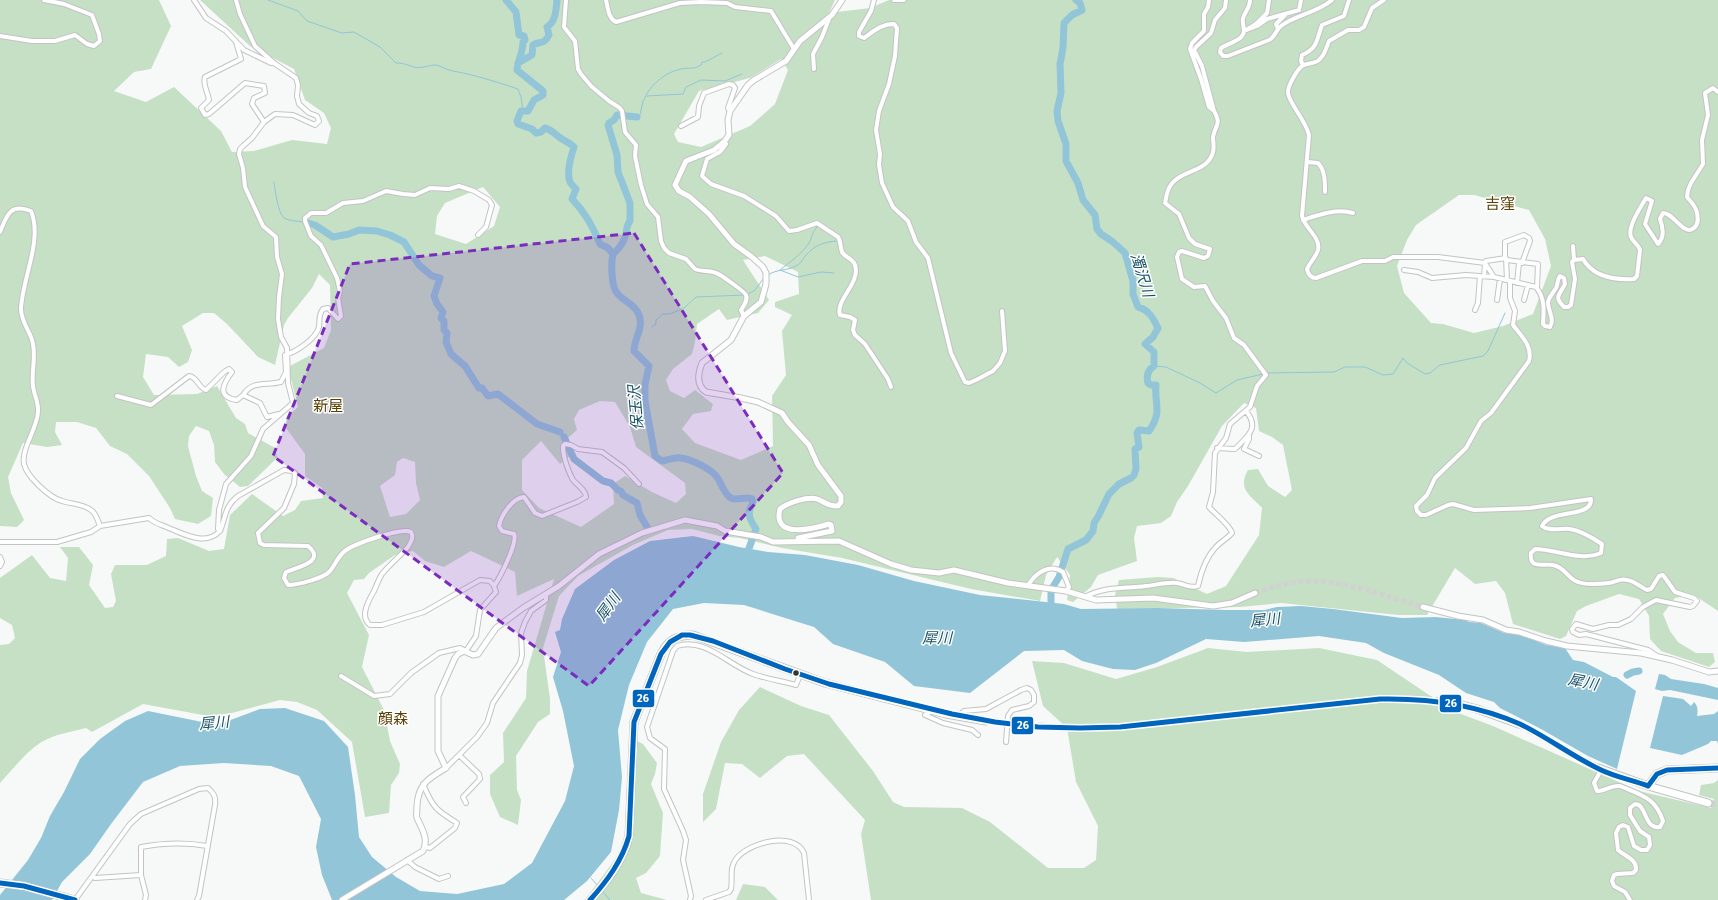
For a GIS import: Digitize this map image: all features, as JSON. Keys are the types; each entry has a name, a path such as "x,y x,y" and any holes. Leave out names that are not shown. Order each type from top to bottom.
{"highway":[{"path":"590,900 623,856 627,846 629,836 634,722 656,664 666,644 676,638 683,635 693,635 800,674 849,690 986,722"},
{"path":"1446,701 1477,709 1519,724"},
{"path":"1648,786 1657,774 1667,770 1718,768"},
{"path":"1599,769 1648,786 1708,803"},
{"path":"0,884 24,886 73,900"}],"street":[{"path":"0,36 32,41 55,41 74,35 87,44 94,46 100,41 97,27 92,15 64,4 44,0"},
{"path":"194,0 206,18 226,31 244,50 274,63"},
{"path":"220,531 218,529 219,510 226,484 250,456 263,429 293,403 288,383 288,354 286,344 281,337 278,319 282,274 277,257 276,237 262,226 245,187 243,168 239,154 242,146 252,138 264,122 275,114 292,115 315,125 319,121 317,116 309,113 299,104 297,96 298,84 296,78 274,63 255,46 240,14 236,0"},
{"path":"566,0 564,27 575,41 578,68 591,86 622,111 625,132 636,145 635,156 641,185 647,204 658,217 661,241 664,248 669,253 686,259 695,269 719,273 743,291 746,295 746,302 741,310 744,316"},
{"path":"606,0 610,16 613,21 616,22 680,3 727,3 735,7 771,11 794,49"},
{"path":"773,542 774,539 803,538 832,531 831,525 829,524 803,529 788,528 782,525 778,517 780,509 786,504 814,498 831,506 838,506 841,502 841,496 818,465 809,445 788,422 782,413 758,402 706,392 700,386 698,380 702,363 731,340 744,316 761,302 766,284 766,273 763,267 752,257 734,244 709,214 690,197 679,191 674,185 686,161 714,150 724,142 729,135 728,120 730,112 748,85 786,61 800,41 829,19 837,10 842,0"},
{"path":"874,0 871,11 859,32 859,36 864,38 887,24 894,24 897,28 895,56 889,84 879,111 876,130 880,154 879,164 882,183 893,207 908,221 916,242 928,258 951,353 965,382 969,382 988,374 1000,363 1005,351 1002,311"},
{"path":"894,0 904,0"},
{"path":"1210,0 1204,14 1204,31 1192,43 1190,49 1209,107 1214,111"},
{"path":"1085,597 1097,592 1118,587 1144,586 1165,583 1178,583 1191,588 1198,586 1200,572 1208,558 1215,548 1232,533 1228,525 1222,521 1209,507 1213,492 1213,457 1217,448 1226,438 1230,424 1250,407 1257,386 1265,374 1244,346 1234,338 1226,318 1213,301 1207,288 1205,286 1194,287 1182,279 1177,257 1179,252 1182,251 1204,258 1208,256 1210,249 1196,244 1189,238 1179,214 1166,202 1168,190 1174,181 1203,166 1212,156 1214,135 1219,125 1218,118 1214,111 1202,66 1194,50 1211,33 1215,20 1225,8 1226,0"},
{"path":"1244,31 1243,18 1250,6 1250,0"},
{"path":"1269,0 1267,13 1256,24 1244,31 1240,38 1221,48 1220,52 1223,56 1228,56 1269,40 1274,37 1278,29 1286,23 1324,6 1332,0"},
{"path":"1244,31 1257,26 1267,19 1300,10 1301,0"},
{"path":"1303,65 1301,61 1302,55 1310,52 1315,46 1322,25 1344,16 1349,0"},
{"path":"1384,0 1372,8 1364,27 1359,30 1348,30 1329,41 1320,60 1303,65 1297,71 1288,93 1307,128 1309,135 1308,162 1302,210 1305,226 1318,240 1319,245 1318,250 1307,269 1309,275 1313,278 1362,261 1385,260 1393,257 1438,257 1484,263 1489,260 1506,259 1521,263 1538,264 1537,288 1543,298 1543,324 1550,327 1552,319 1548,304 1560,276 1564,278 1565,284 1558,296 1558,300 1564,307 1571,305 1575,279 1572,262 1574,260 1572,246"},
{"path":"1278,29 1276,24 1287,14"},
{"path":"814,69 813,54 829,19"},
{"path":"236,42 241,58 205,77 204,82 209,100 201,108 205,115 209,114 244,83 262,84 265,92 254,98 252,104 264,122"},
{"path":"681,126 698,117 699,106 704,93 729,84 733,85 735,88 728,108 730,112"},
{"path":"1574,260 1584,259 1587,266 1591,270 1606,277 1634,279 1637,276 1640,250 1632,238 1630,231 1646,198 1652,201 1644,224 1658,244 1662,237 1663,228 1660,220 1663,213 1668,214 1686,229 1691,230 1695,227 1698,222 1697,211 1687,197 1688,190 1703,164 1702,140 1708,115 1705,93 1713,88 1718,92"},
{"path":"724,142 726,144 720,152 707,159 702,176 704,179 715,186 744,196 776,216 789,231 797,230 817,223 838,237 842,252 854,262 856,272 851,286 840,305 840,314 855,320 853,330 855,335 869,350 888,379 891,387"},
{"path":"1308,162 1318,163 1321,167 1325,181 1325,192"},
{"path":"117,396 152,405 189,376 195,378 201,388 206,390 229,369 232,372 223,385 224,394 230,399 237,400 247,389 255,385 281,382 286,372 285,355 302,348 317,332 319,329 319,315 323,309 328,308 338,319 340,319 341,316 338,298 340,291 337,278 321,245 311,236 305,221 305,218 311,213 326,213 343,203 363,201 386,191 403,194 415,194 430,188 449,189 463,186 484,197 492,205 486,227 478,235"},
{"path":"0,232 6,217 11,210 21,208 31,211 34,222 34,241 21,311 32,340 35,356 32,385 38,405 38,414 36,425 25,452 24,465 28,473 48,493 61,501 84,506 92,510 100,526"},
{"path":"1303,220 1324,213 1347,211 1353,213"},
{"path":"1516,283 1521,263 1530,241 1529,238 1524,235 1505,242 1510,298 1515,311 1513,325 1527,342 1530,353 1529,361 1491,413 1481,421 1466,448 1435,478 1427,495 1416,506 1417,511 1422,515 1426,515 1443,506 1453,504 1474,510 1545,507 1582,499 1591,499 1589,507 1550,518 1542,526 1545,528 1570,529 1582,532 1602,544 1601,553 1593,555 1572,555 1535,549 1531,553 1530,558 1532,562 1537,565 1552,565 1562,568 1573,579 1579,582 1611,583 1620,579 1628,580 1646,590 1651,589 1659,576 1663,575 1675,592 1694,598 1697,601 1693,606 1656,600 1643,607 1631,619 1618,626 1609,625 1593,629 1576,624 1572,629 1573,632 1579,635 1586,634 1648,650 1656,656"},
{"path":"1475,310 1478,303 1484,263"},
{"path":"1484,263 1494,277"},
{"path":"1404,270 1418,272 1432,278 1466,275 1494,277 1537,288"},
{"path":"1497,300 1500,279"},
{"path":"1524,300 1528,285"},
{"path":"243,395 260,403 267,417 282,413"},
{"path":"1246,410 1252,420 1252,426 1249,439 1244,449 1259,456"},
{"path":"1217,448 1235,449 1249,434"},
{"path":"494,586 502,574 515,541 514,534 502,531 499,526 501,517 516,500 524,497 535,513 542,516 586,497 585,492 574,481 571,475 564,454 563,446 565,444 571,445 578,449 602,452 624,468 639,484"},
{"path":"0,542 62,541 91,532 100,526 149,518 154,523 196,538 209,538 220,531 226,510 232,501 284,470 292,471 295,474 295,480 284,508 258,533 260,543 264,545 308,546 314,554 314,558 309,564 286,572 284,578 288,585 324,577 330,572 342,554 348,549 381,536 405,530 411,532 411,542 382,574 376,583 365,614 367,622 370,625 382,625 424,612 480,580 490,581 494,586 496,592 480,610 476,636 466,651 462,652 455,658 438,696 438,751 446,768"},
{"path":"341,676 374,696 390,694 411,673 439,653 460,648 473,655 478,654 496,628 523,608 559,586 599,554 642,533 685,520 702,522 717,526 725,531 754,536 773,542 840,541 891,564 911,570 939,573 954,570 1008,583 1066,591 1096,600 1153,598 1213,606 1232,603 1255,593"},
{"path":"0,557 2,562 0,566"},
{"path":"1028,585 1042,570 1055,568 1063,572 1069,586 1066,591"},
{"path":"342,900 423,851 427,843 424,832 416,817 418,801 423,784 446,768 478,737 487,723 493,703 517,668 522,655 521,633 531,611 546,600 546,594"},
{"path":"1423,606 1458,616 1483,620 1506,630 1519,632 1567,646 1656,656 1710,672 1718,671"},
{"path":"690,900 691,896 683,860 686,840 684,830 664,789 665,749 650,738 647,733 647,727 673,651 677,646 685,644 697,645 754,674 796,685 800,674"},
{"path":"957,716 964,711 986,710 1022,690 1027,688 1031,690 1034,695 1034,702 1029,706 1012,710 1008,716 1006,742"},
{"path":"931,710 926,715 943,723 972,730 978,735"},
{"path":"460,755 479,774 480,779 463,796 466,803"},
{"path":"1599,769 1594,783 1597,791 1603,791 1615,785 1649,799 1660,812 1663,821 1660,827 1654,827 1648,822 1642,808 1639,805 1635,804 1630,808 1630,815 1640,832 1649,837 1650,846 1647,850 1640,850 1634,846 1628,827 1623,825 1621,826 1616,833 1618,850 1634,861 1637,865 1636,870 1633,873 1614,875 1612,881 1614,886 1625,892 1630,900"},
{"path":"423,784 432,804 442,814 457,823 455,828 430,848 425,847"},
{"path":"73,900 130,824 142,814 199,789 208,788 214,792 216,798 199,896 197,900"},
{"path":"706,900 729,892 731,889 730,875 735,859 743,852 761,844 785,840 794,842 802,849 804,853 809,900"},
{"path":"145,900 146,895 141,875 141,847 170,843 186,843 207,846"},
{"path":"407,860 416,868 439,879 448,876"},
{"path":"95,878 141,875"}],"highlighted area":[{"path":"634,233 783,473 589,686 273,456 350,264"}],"green space":[{"path":"0,0 159,0 171,26 151,69 134,72 114,91 146,102 174,87 221,131 232,152 254,151 292,140 327,144 331,128 324,113 305,100 294,69 250,46 200,0 835,0 829,13 870,8 889,0 1718,0 1718,611 1694,595 1675,598 1663,614 1670,631 1678,642 1696,653 1713,653 1715,662 1709,667 1661,651 1650,639 1649,616 1639,599 1619,594 1586,606 1577,611 1566,636 1560,639 1513,624 1505,593 1496,581 1475,584 1455,568 1427,615 1398,615 1281,603 1240,607 1117,609 1115,595 1119,580 1158,577 1173,578 1207,594 1226,586 1259,535 1262,508 1249,495 1244,487 1245,477 1248,470 1258,469 1268,486 1285,497 1292,490 1283,445 1272,437 1259,431 1256,408 1244,403 1222,426 1188,486 1177,502 1171,516 1161,523 1137,526 1134,538 1137,561 1098,575 1091,587 1073,602 1067,600 1070,575 1057,557 1046,575 1040,601 971,589 842,558 782,548 740,538 719,536 692,529 668,530 633,545 578,576 559,596 543,648 550,699 550,714 538,722 516,756 517,790 521,800 518,825 500,817 490,794 490,775 504,762 503,733 526,698 527,671 554,579 517,596 515,572 471,551 444,567 425,561 413,551 395,555 369,573 364,579 354,580 347,593 369,635 362,667 384,710 390,741 400,764 399,773 391,785 389,813 365,817 352,742 317,710 297,702 280,700 232,713 208,716 143,704 92,732 86,728 45,740 29,752 0,783 0,645 9,644 15,638 12,625 0,618 0,578 32,555 50,578 66,581 68,558 60,547 79,547 93,565 89,585 105,608 113,607 116,601 111,574 115,565 147,565 166,556 167,539 178,538 209,551 224,549 230,515 252,494 283,516 295,510 301,501 323,498 322,488 305,476 305,454 286,428 286,418 298,407 288,367 324,348 331,330 330,285 319,274 312,288 284,325 275,365 258,357 227,324 214,313 203,313 182,326 192,350 188,362 179,367 168,357 146,354 143,377 154,395 197,394 217,386 236,418 245,424 248,433 275,448 277,458 248,486 240,487 224,474 215,462 214,445 209,431 196,426 189,436 188,446 196,476 202,491 213,498 211,516 198,524 175,519 170,508 149,476 127,454 110,446 96,428 77,422 56,422 55,432 62,445 47,447 23,443 8,477 11,493 24,520 17,527 0,526","holes":["781,59 788,70 775,104 750,126 701,147 678,142 674,134 699,91 750,78","483,187 500,207 494,226 466,244 435,234 437,216 445,203","1459,195 1474,195 1529,210 1545,239 1551,266 1533,314 1503,326 1474,333 1443,324 1431,323 1404,293 1397,266 1407,240 1416,225","765,256 798,272 799,294 775,302 775,307 792,315 782,331 786,375 772,396 773,446 741,460 695,443 682,429 693,414 711,411 713,404 695,390 684,398 670,391 666,380 673,369 692,354 697,324 719,309 727,320 758,313 769,300 743,260","600,401 615,402 630,427 636,447 685,483 686,494 676,503 652,492 625,476 613,484 614,504 581,527 539,508 522,490 522,460 541,441 560,464 570,456 568,438 577,430 574,419 579,410","403,458 415,462 416,483 420,500 406,514 390,517 380,486 395,475 397,462"]},
{"path":"1208,648 1247,652 1319,648 1377,660 1453,711 1493,726 1639,791 1711,808 1714,799 1699,795 1701,785 1714,783 1718,780 1718,900 871,900 861,834 865,820 804,754 787,756 760,778 742,764 725,763 716,809 703,822 703,794 721,742 739,710 760,687 801,706 829,715 873,771 893,802 904,807 962,808 990,822 1048,868 1084,868 1096,860 1098,826 1076,782 1067,728 1043,706 1032,661 1064,663 1116,679 1157,667"},
{"path":"637,741 643,744 657,763 651,784 663,813 660,856 646,873 636,878 641,893 667,900 585,900 616,858 633,840 634,760"},
{"path":"743,884 765,887 778,900 736,900"}],"water":[{"name":"犀川","path":"693,536 739,547 768,552 805,555 858,565 914,581 980,595 1064,604 1081,609 1157,608 1264,610 1277,607 1301,606 1402,618 1436,617 1465,620 1469,622 1481,623 1504,633 1520,634 1546,645 1565,648 1573,660 1584,662 1613,677 1616,677 1636,691 1617,769 1588,756 1500,708 1494,702 1466,693 1439,675 1384,653 1366,643 1319,636 1244,642 1206,639 1156,663 1135,670 1113,669 1082,661 1064,650 1024,651 970,693 914,686 885,662 833,644 814,627 744,605 704,603 673,609 647,642 629,685 618,730 622,777 619,810 611,852 587,881 564,900 332,900 322,875 316,847 321,819 299,776 271,766 224,763 180,766 143,782 90,854 62,882 52,900 0,900 0,895 28,860 41,838 50,816 64,792 80,759 100,739 125,721 148,711 217,725 260,709 285,708 324,721 348,747 359,837 372,857 396,877 420,891 457,894 504,884 532,863 565,801 574,766 563,711 553,677 561,652 555,632 560,630 562,619 575,589 614,560 650,541"},
{"path":"1659,674 1665,675 1671,679 1704,684 1718,688 1718,700 1670,690 1662,691 1655,689"},
{"path":"1663,696 1683,699 1691,706 1694,702 1698,712 1697,716 1714,714 1718,711 1718,744 1717,741 1711,741 1708,744 1682,755 1650,748"}],"waterway":[{"path":"268,0 298,11 307,21 342,33 354,32 380,47 396,63 417,67 436,65 518,89 523,111"},
{"name":"保玉沢","path":"506,0 516,12 519,35 524,36 525,40 523,42 517,70 543,91 543,95 534,100 528,111 521,111 517,121 518,124 532,129 536,133 541,132 545,128 548,129 574,147 569,164 570,182 576,189 572,199 588,220 600,244 608,248 613,254 612,274 615,290 635,308 639,315 640,329 635,342 634,351 649,366 645,384 645,401 655,456 662,461 679,458 695,462 714,474 719,480 726,494 731,498 752,499 753,503 749,513 752,523 756,529 747,558"},
{"path":"518,63 532,55 533,45 544,42 549,35 547,27 554,19 557,0"},
{"name":"濁沢川","path":"1051,611 1051,590 1059,577 1068,549 1086,540 1093,531 1094,523 1109,494 1119,484 1134,475 1136,469 1135,449 1139,447 1137,433 1139,430 1149,431 1157,413 1156,385 1151,385 1148,383 1147,378 1149,371 1154,366 1154,352 1145,344 1153,337 1158,328 1148,312 1138,307 1133,294 1133,281 1125,253 1097,229 1095,215 1083,200 1078,183 1066,161 1066,144 1058,121 1057,111 1061,93 1060,64 1063,48 1064,23 1072,15 1082,10 1080,3 1076,0"},
{"path":"646,95 652,86 665,75 675,70 698,67 702,62 705,62 722,53"},
{"path":"637,117 640,115 643,101 646,96 683,94 686,87 701,80 725,81 742,74"},
{"path":"613,254 621,245 625,237 627,226 630,221 630,203 618,172 617,155 608,125 617,115 637,117"},
{"path":"274,182 277,201 284,218 303,222"},
{"path":"308,223 315,225 333,237 349,234 359,230 377,231 390,235 404,242 419,265 432,276 440,278 434,296 437,304 443,312 441,318 444,321 444,330 447,333 446,342 451,354 465,366 479,388 482,388 488,396 498,394 537,424 560,432"},
{"path":"818,226 803,251 780,270 798,277 821,272 834,273"},
{"path":"768,275 796,266 816,246 837,241"},
{"path":"748,294 754,291 764,278"},
{"path":"652,327 656,324 656,320 663,314 670,314 684,308 696,297 745,295"},
{"path":"1266,373 1334,372 1345,367 1365,367 1383,375 1393,374 1403,358 1407,363 1425,374 1430,373 1440,365 1483,356 1488,351 1505,313"},
{"path":"1154,366 1166,367 1200,383 1216,393 1237,380 1263,374"},
{"path":"564,437 574,459 603,481 611,483 621,491 623,495 637,503 640,515 647,527"},
{"name":"犀川","path":"1627,675 1639,671"},
{"path":"591,878 598,886"},
{"path":"602,891 610,900"}],"tunnel":[{"path":"1255,593 1293,583 1314,581 1330,582 1362,588 1423,607"},
{"path":"986,721 1060,728 1129,726 1380,699 1403,698 1446,701"},
{"path":"1519,724 1598,768"},
{"path":"1708,803 1718,805"}],"transit line":[{"name":"26","path":"590,900 602,886 618,862 629,836 634,722 661,654 670,642 682,635 690,635 713,641 785,669 829,684 952,714 995,722 1038,727 1120,727 1380,699 1434,701 1469,707 1503,717 1520,724 1599,769 1648,786"},
{"name":"26","path":"1648,786 1657,774 1667,770 1718,768"},
{"name":"26","path":"0,883 24,886 75,900"}],"district":[{"name":"吉窪","path":"1500,204"},
{"name":"新屋","path":"328,406"},
{"name":"顔森","path":"393,719"}]}
